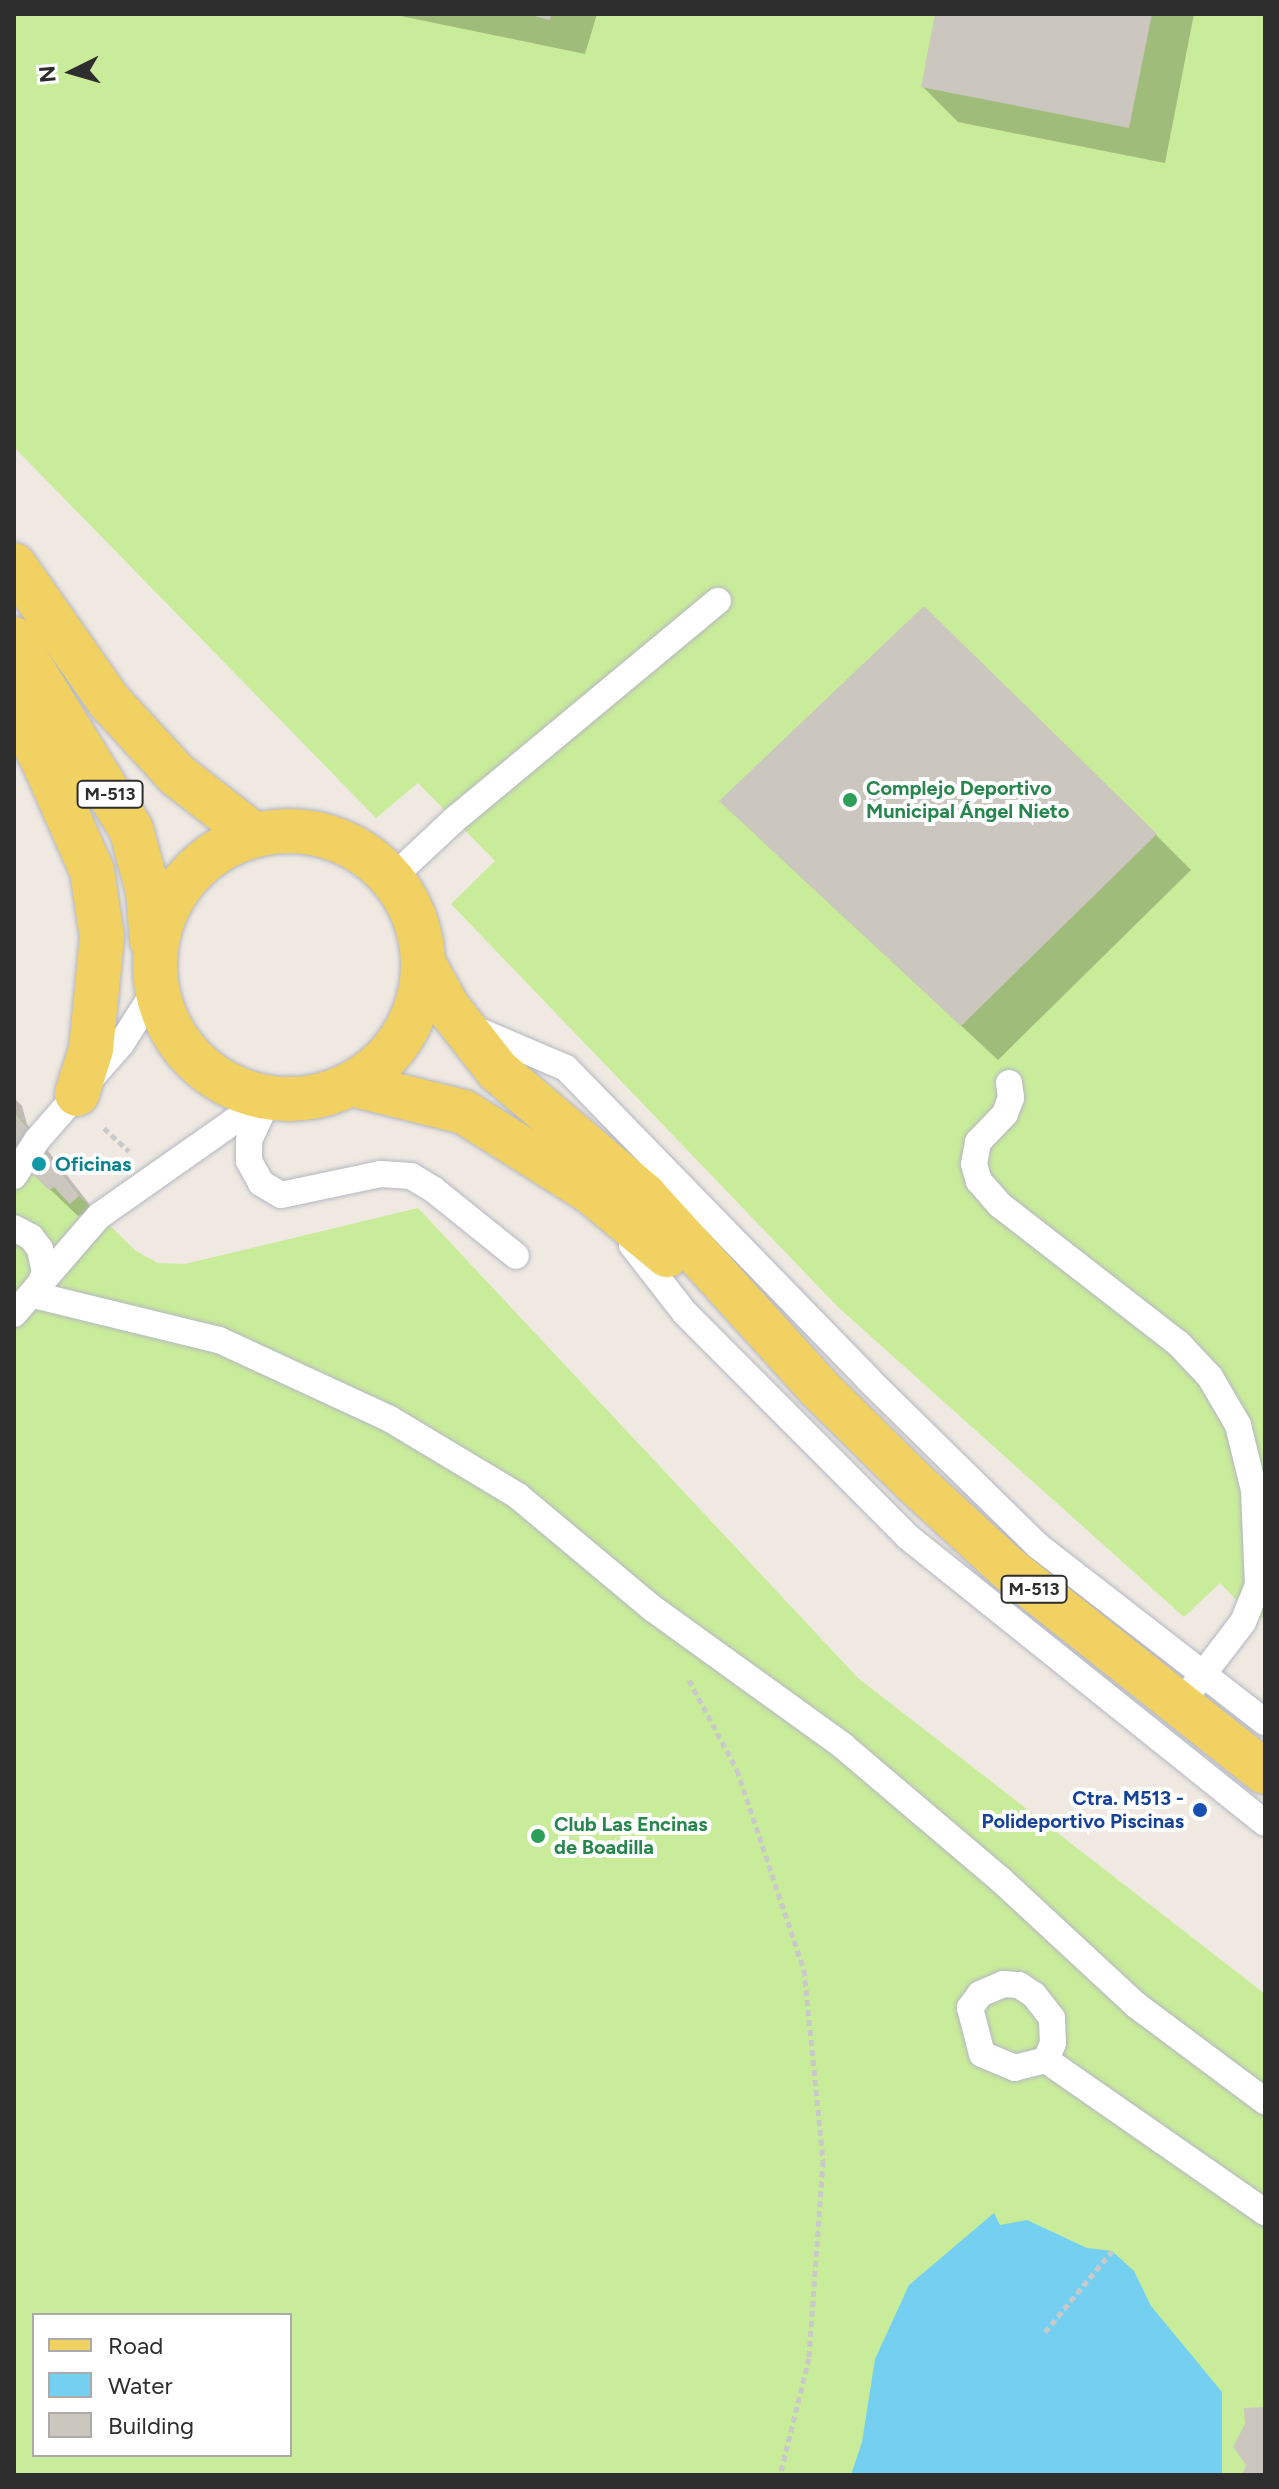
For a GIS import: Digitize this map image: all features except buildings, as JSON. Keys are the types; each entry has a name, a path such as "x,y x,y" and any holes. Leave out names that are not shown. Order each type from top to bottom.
{"main road":[{"name":"M-513","path":"14,565 109,701 177,775 253,834"},
{"name":"M-513","path":"14,639 131,829 148,891 155,979 167,1023 186,1052 212,1076 271,1102 328,1094 351,1084 381,1063 405,1034 419,999 423,962 415,917 392,878 364,852 330,836 291,829 253,834 221,848 192,870 171,899 158,932 155,979"},
{"path":"14,706 43,760 92,871 101,953 91,1049 77,1094"},
{"name":"M-513","path":"423,962 460,1023 498,1071 644,1195 819,1388 915,1483 1010,1570 1191,1689 1265,1772"},
{"name":"M-513","path":"351,1084 464,1112 591,1192 819,1388"}],"lane":[{"path":"392,878 454,820 718,601"},
{"path":"14,1176 37,1140 121,1044 155,979"},
{"path":"460,1023 566,1068 868,1379 1038,1546 1191,1689 1265,1722"},
{"path":"1009,1083 1011,1098 1005,1114 978,1142 974,1164 979,1181 1000,1205 1178,1343 1210,1377 1238,1425 1254,1490 1261,1581 1243,1622 1191,1689"},
{"path":"271,1102 249,1141 249,1161 261,1183 281,1195 381,1174 411,1176 434,1190 516,1256"},
{"path":"14,1314 99,1216 222,1128 271,1102"},
{"path":"591,1192 685,1313 908,1537 1265,1823"},
{"path":"14,1228 31,1237 44,1261 41,1284 24,1300"},
{"path":"24,1300 219,1340 390,1419 518,1496 652,1608 843,1746 1000,1879 1136,2005 1265,2101"},
{"path":"1046,2060 1265,2212"}],"path":[{"path":"687,1676 737,1770 804,1970 823,2161 809,2358 780,2475"},
{"path":"1045,2332 1112,2251"}],"green space":[{"name":"Complejo Deportivo Municipal Ángel Nieto","path":"14,14 1265,14 1265,1618 1253,1617 1220,1583 1184,1617 838,1307 451,904 495,861 418,783 376,818 14,447"},
{"name":"Club Las Encinas de Boadilla","path":"14,1110 79,1196 136,1251 158,1263 185,1264 418,1208 858,1678 1265,1994 1265,2475 14,2475"}],"water":[{"path":"994,2213 1000,2225 1027,2220 1087,2248 1112,2251 1134,2271 1151,2306 1222,2392 1222,2475 851,2475 862,2442 875,2359 909,2285"}],"place":[{"name":"Complejo Deportivo Municipal Ángel Nieto","path":"850,800"},
{"name":"Oficinas","path":"39,1164"},
{"name":"Ctra. M513 - Polideportivo Piscinas","path":"1200,1810"},
{"name":"Club Las Encinas de Boadilla","path":"538,1836"}]}
